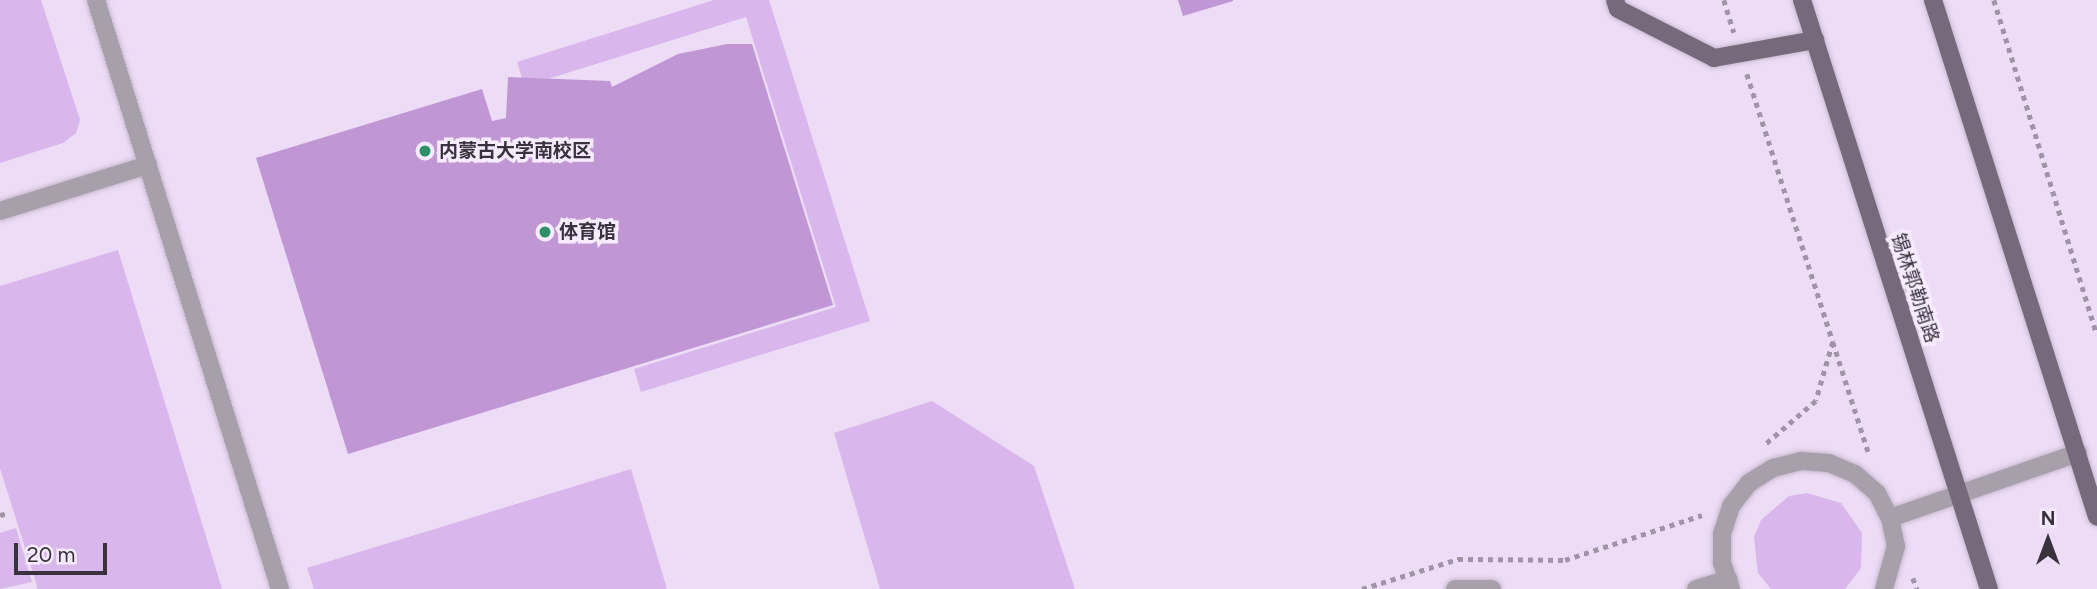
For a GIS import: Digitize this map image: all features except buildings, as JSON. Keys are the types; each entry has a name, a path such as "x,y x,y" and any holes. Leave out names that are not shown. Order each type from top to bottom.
{"main road":[{"path":"1615,0 1618,9 1714,58 1815,40"},
{"name":"锡林郭勒南路","path":"1802,0 1989,589"},
{"path":"1933,0 2097,517"}],"lane":[{"path":"96,0 280,589"},
{"path":"0,211 148,165"},
{"path":"1890,518 1960,498 2078,453"},
{"path":"1696,589 1729,584 1722,534 1731,506 1749,484 1773,468 1801,461 1829,463 1855,474 1877,493 1890,518 1896,546 1884,589"},
{"path":"1455,589 1492,589"}],"path":[{"path":"1724,0 1833,342 1816,401 1758,450"},
{"path":"1994,0 2097,335"},
{"path":"2090,313 2097,311"},
{"path":"1363,589 1458,559 1564,560 1699,518 1707,510"},
{"path":"0,516 8,513"}],"shaded area":[{"path":"0,0 41,0 80,120 76,133 63,143 0,163"},
{"path":"714,0 769,0 870,321 641,392 634,369 836,307 746,17 548,79 522,78 517,62"},
{"path":"118,250 222,589 38,589 0,468 0,286"},
{"path":"932,401 1034,466 1075,589 880,589 834,433"},
{"path":"631,469 667,589 314,589 307,568"},
{"path":"1807,493 1841,503 1862,533 1861,568 1845,589 1771,589 1758,573 1754,537 1761,520 1789,496"},
{"path":"16,528 32,582 0,589 0,533"}],"place":[{"name":"内蒙古大学南校区","path":"425,151"},
{"name":"体育馆","path":"545,232"}]}
